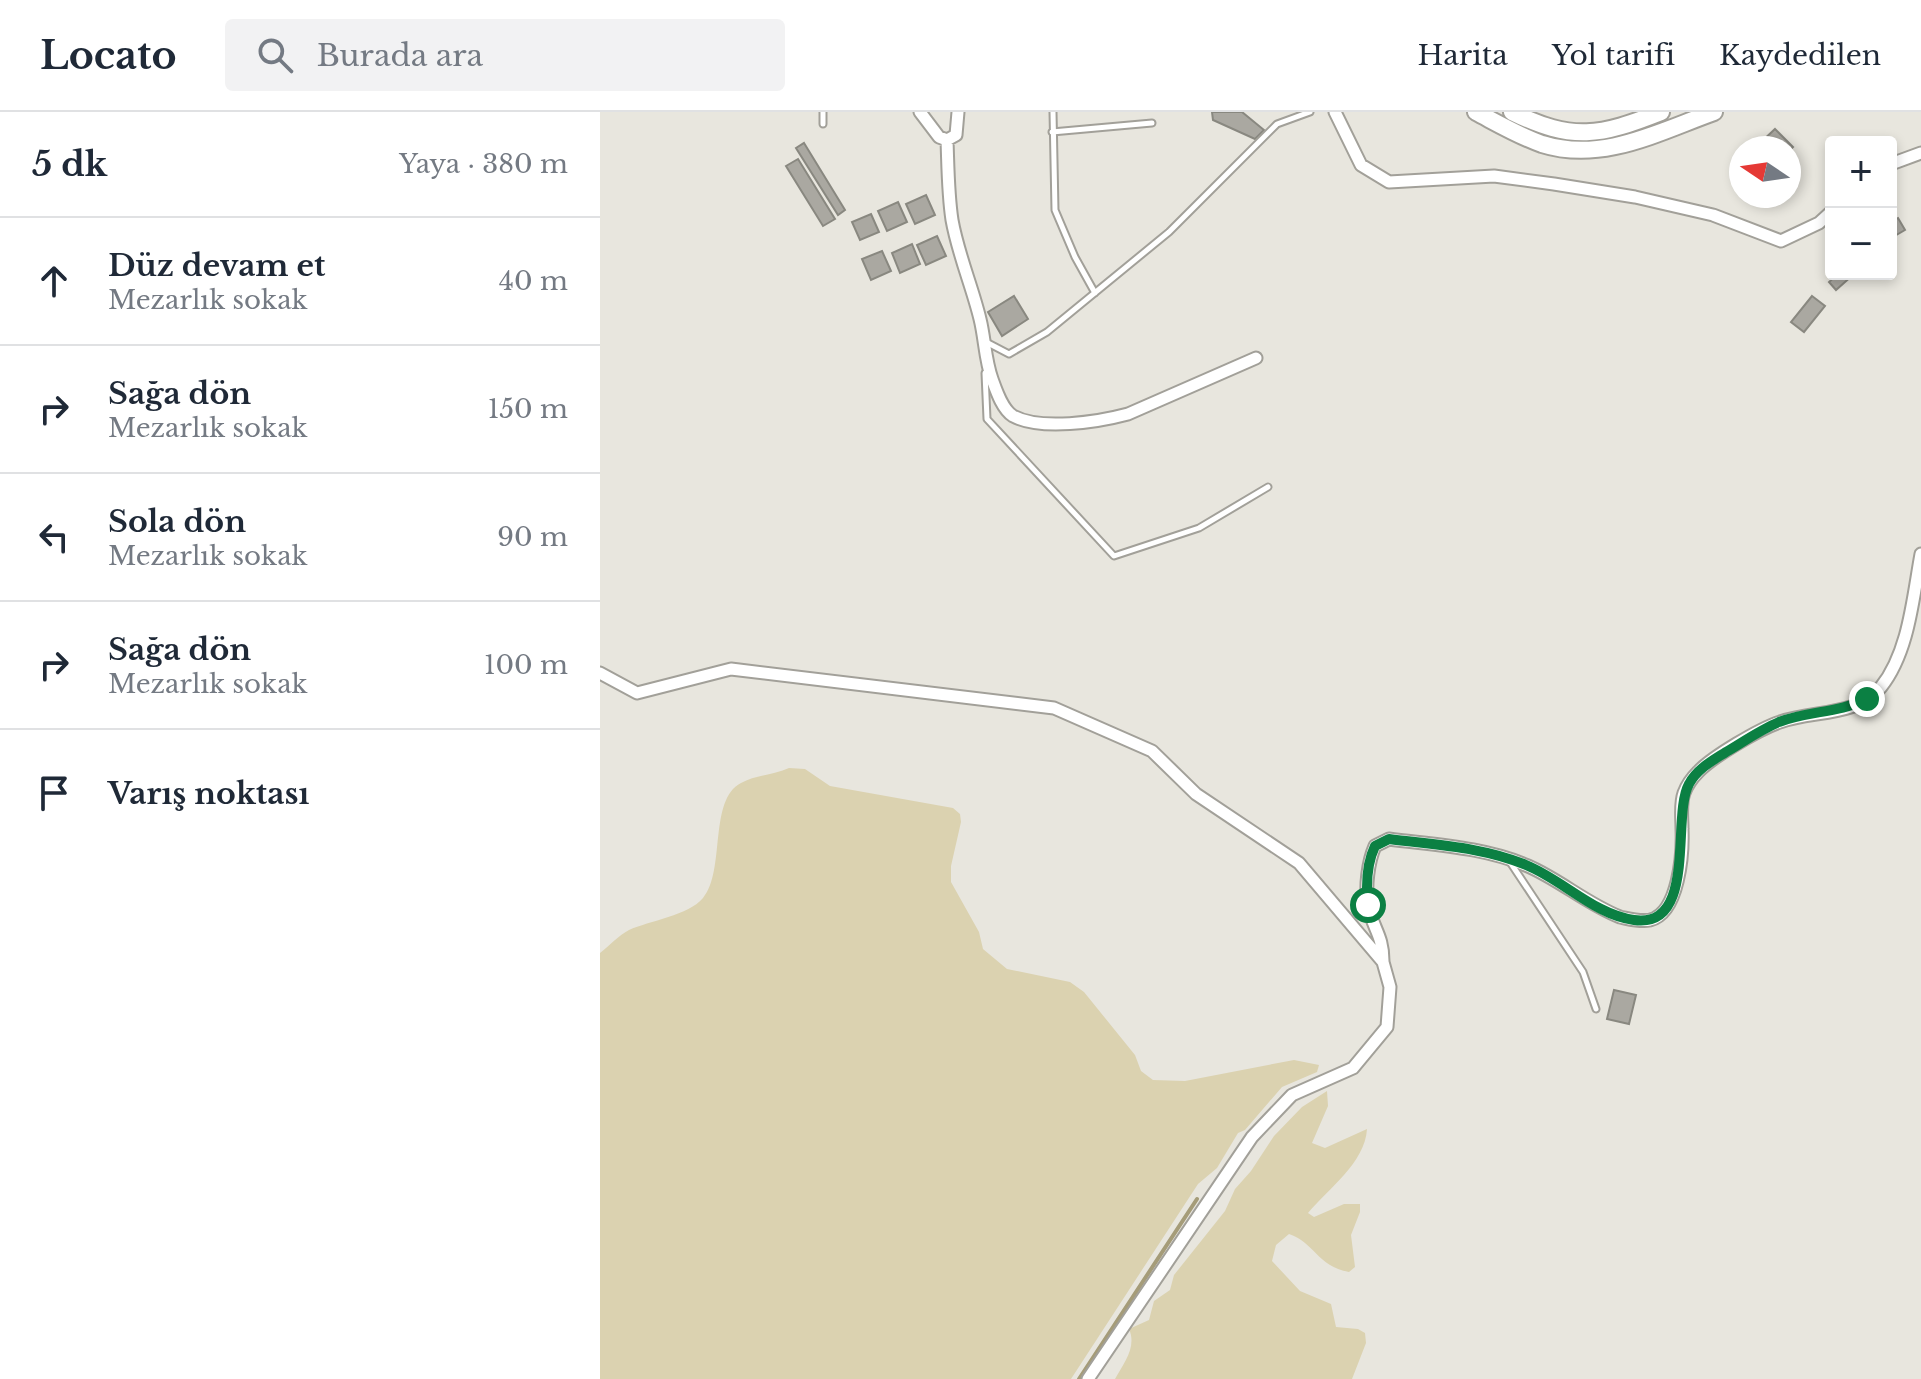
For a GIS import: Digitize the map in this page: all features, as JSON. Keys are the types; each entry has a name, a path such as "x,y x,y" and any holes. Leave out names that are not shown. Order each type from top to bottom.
{"street":[{"path":"920,112 939,137 947,140 956,135 958,112"},
{"path":"1335,112 1361,165 1389,182 1494,176 1554,184 1635,197 1713,215 1781,241 1825,218"},
{"path":"1476,112 1541,144 1580,151 1623,145 1714,112"},
{"path":"1512,112 1554,129 1595,133 1624,127 1661,112"},
{"path":"947,140 956,241 971,283 991,378 1008,412 1037,422 1091,421 1128,414 1256,358"},
{"path":"1897,162 1921,153"},
{"path":"1088,1379 1252,1137 1292,1095 1353,1068 1387,1027 1390,987 1383,962 1381,934 1368,905 1367,891 1375,846 1389,839 1485,852 1529,866 1620,917 1651,920 1662,914 1675,889 1682,845 1681,810 1691,780 1703,766 1779,722 1847,709 1880,688 1901,646 1921,554"},
{"path":"600,673 637,693 731,669 1054,708 1152,751 1196,794 1299,863 1383,962"}],"lane":[{"path":"823,112 823,124"},
{"path":"1053,112 1055,210 1095,293"},
{"path":"1268,487 1199,528 1114,556 987,419 984,341 1009,354 1047,332 1169,232 1277,124 1310,112"},
{"path":"1052,132 1152,123"},
{"path":"1507,858 1583,972 1596,1009"}],"shaded area":[{"path":"789,768 805,769 830,786 953,808 960,814 951,882 979,932 983,949 1007,969 1070,982 1084,992 1135,1055 1141,1071 1153,1080 1185,1081 1294,1060 1319,1065 1317,1072 1282,1087 1245,1130 1238,1133 1217,1168 1198,1184 1071,1379 600,1379 600,953 629,930 697,904 710,886 724,804 731,792 746,780"},
{"path":"1327,1091 1328,1106 1312,1143 1325,1148 1367,1129 1365,1141 1353,1164 1308,1213 1314,1217 1344,1204 1360,1204 1351,1235 1355,1267 1349,1272 1330,1265 1304,1242 1289,1234 1276,1245 1272,1261 1300,1291 1331,1304 1336,1327 1358,1329 1365,1333 1366,1343 1352,1379 1115,1379 1130,1349 1129,1329 1149,1320 1154,1301 1170,1290 1174,1275 1225,1211 1235,1189 1274,1136 1302,1107"}],"building":[{"path":"1212,112 1242,112 1264,130 1255,139 1213,120"},
{"path":"1775,129 1782,136 1768,136"},
{"path":"804,143 845,210 838,215 796,148"},
{"path":"798,159 835,219 823,226 786,166"},
{"path":"926,195 935,215 915,224 906,204"},
{"path":"898,202 907,222 887,231 878,211"},
{"path":"871,214 879,232 860,240 852,222"},
{"path":"1897,219 1905,230 1897,235"},
{"path":"937,236 946,256 926,265 917,245"},
{"path":"912,244 920,264 900,273 892,253"},
{"path":"882,251 891,271 871,280 862,259"},
{"path":"1831,280 1847,280 1836,290 1829,282"},
{"path":"1014,296 1028,319 1002,336 988,312"},
{"path":"1812,296 1825,306 1804,332 1791,322"},
{"path":"1614,990 1636,995 1629,1024 1607,1019"}],"waterway":[{"path":"1079,1379 1197,1199"}],"route":[{"path":"1368,905 1372,853 1381,841 1389,839 1485,852 1507,858 1566,886 1605,911 1637,921 1651,920 1662,914 1670,904 1682,845 1684,794 1703,766 1779,722 1847,709 1867,699"}]}
